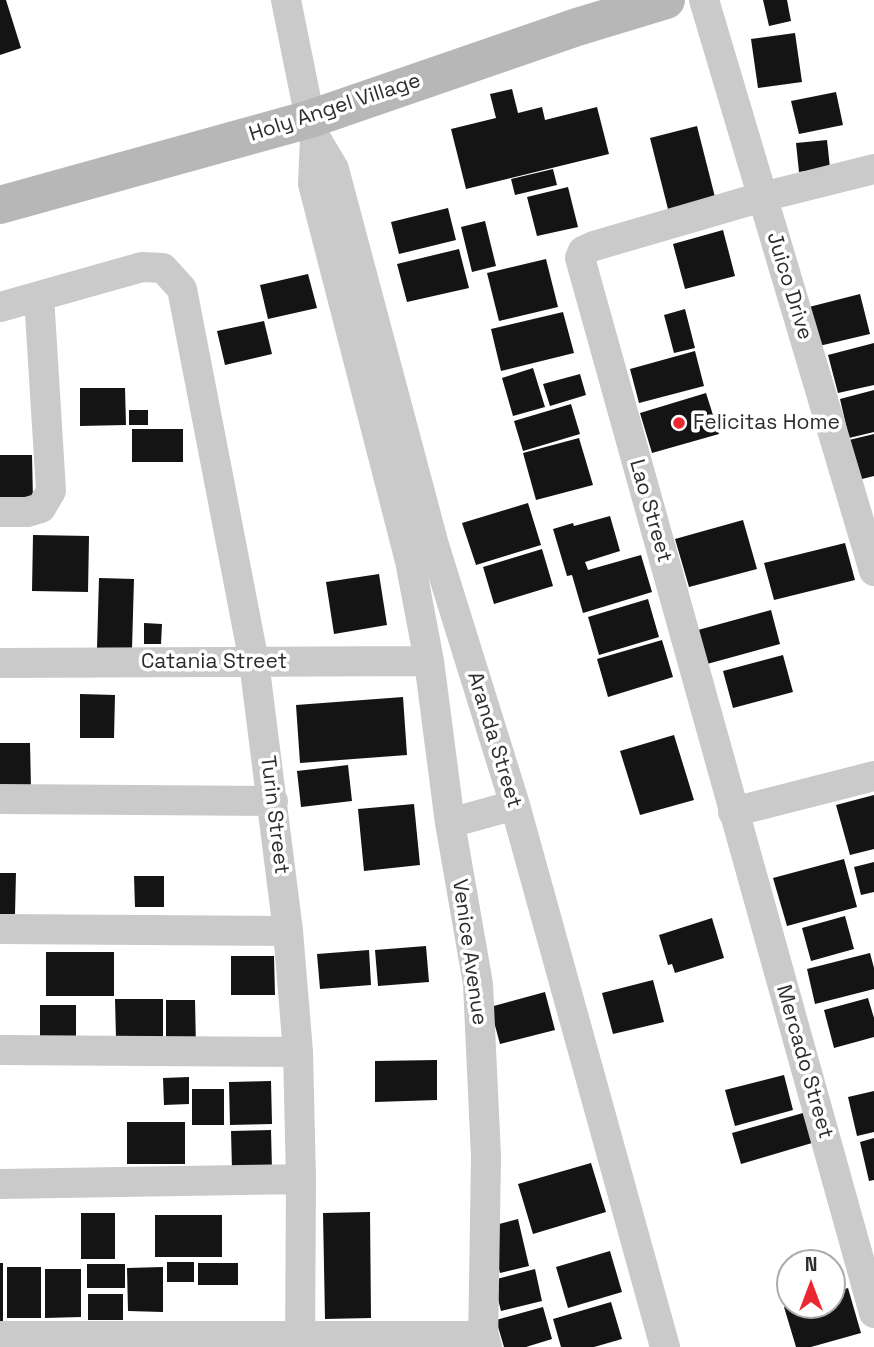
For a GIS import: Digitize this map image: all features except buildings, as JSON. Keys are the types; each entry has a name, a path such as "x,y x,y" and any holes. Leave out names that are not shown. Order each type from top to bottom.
{"street":[{"name":"Aranda Street","path":"286,0 313,128 313,184 410,561"},
{"name":"Holy Angel Village","path":"0,205 313,128 577,27 666,0"},
{"name":"Juico Drive","path":"704,0 874,571"},
{"name":"Aranda Street","path":"313,128 334,169 460,633 515,806 666,1347"},
{"path":"762,197 874,169"},
{"name":"Lao Street","path":"733,812 580,258 583,251 594,246 762,197"},
{"name":"Turin Street","path":"39,296 142,267 163,268 182,289 254,662 288,930 298,1052 301,1342"},
{"path":"0,307 39,296 51,491 41,508 27,512 0,512"},
{"name":"Venice Avenue","path":"410,561 429,661 450,823 478,984 486,1157 485,1343"},
{"path":"429,661 460,633"},
{"name":"Catania Street","path":"0,663 429,661"},
{"path":"733,812 874,776"},
{"path":"0,799 273,801"},
{"path":"450,823 515,806"},
{"name":"Mercado Street","path":"733,812 874,1313"},
{"path":"0,929 288,930"},
{"path":"0,1051 298,1052"},
{"path":"0,1184 301,1180"},
{"path":"0,1336 101,1341 485,1343"}],"place":[{"name":"Felicitas Home","path":"679,423"}]}
